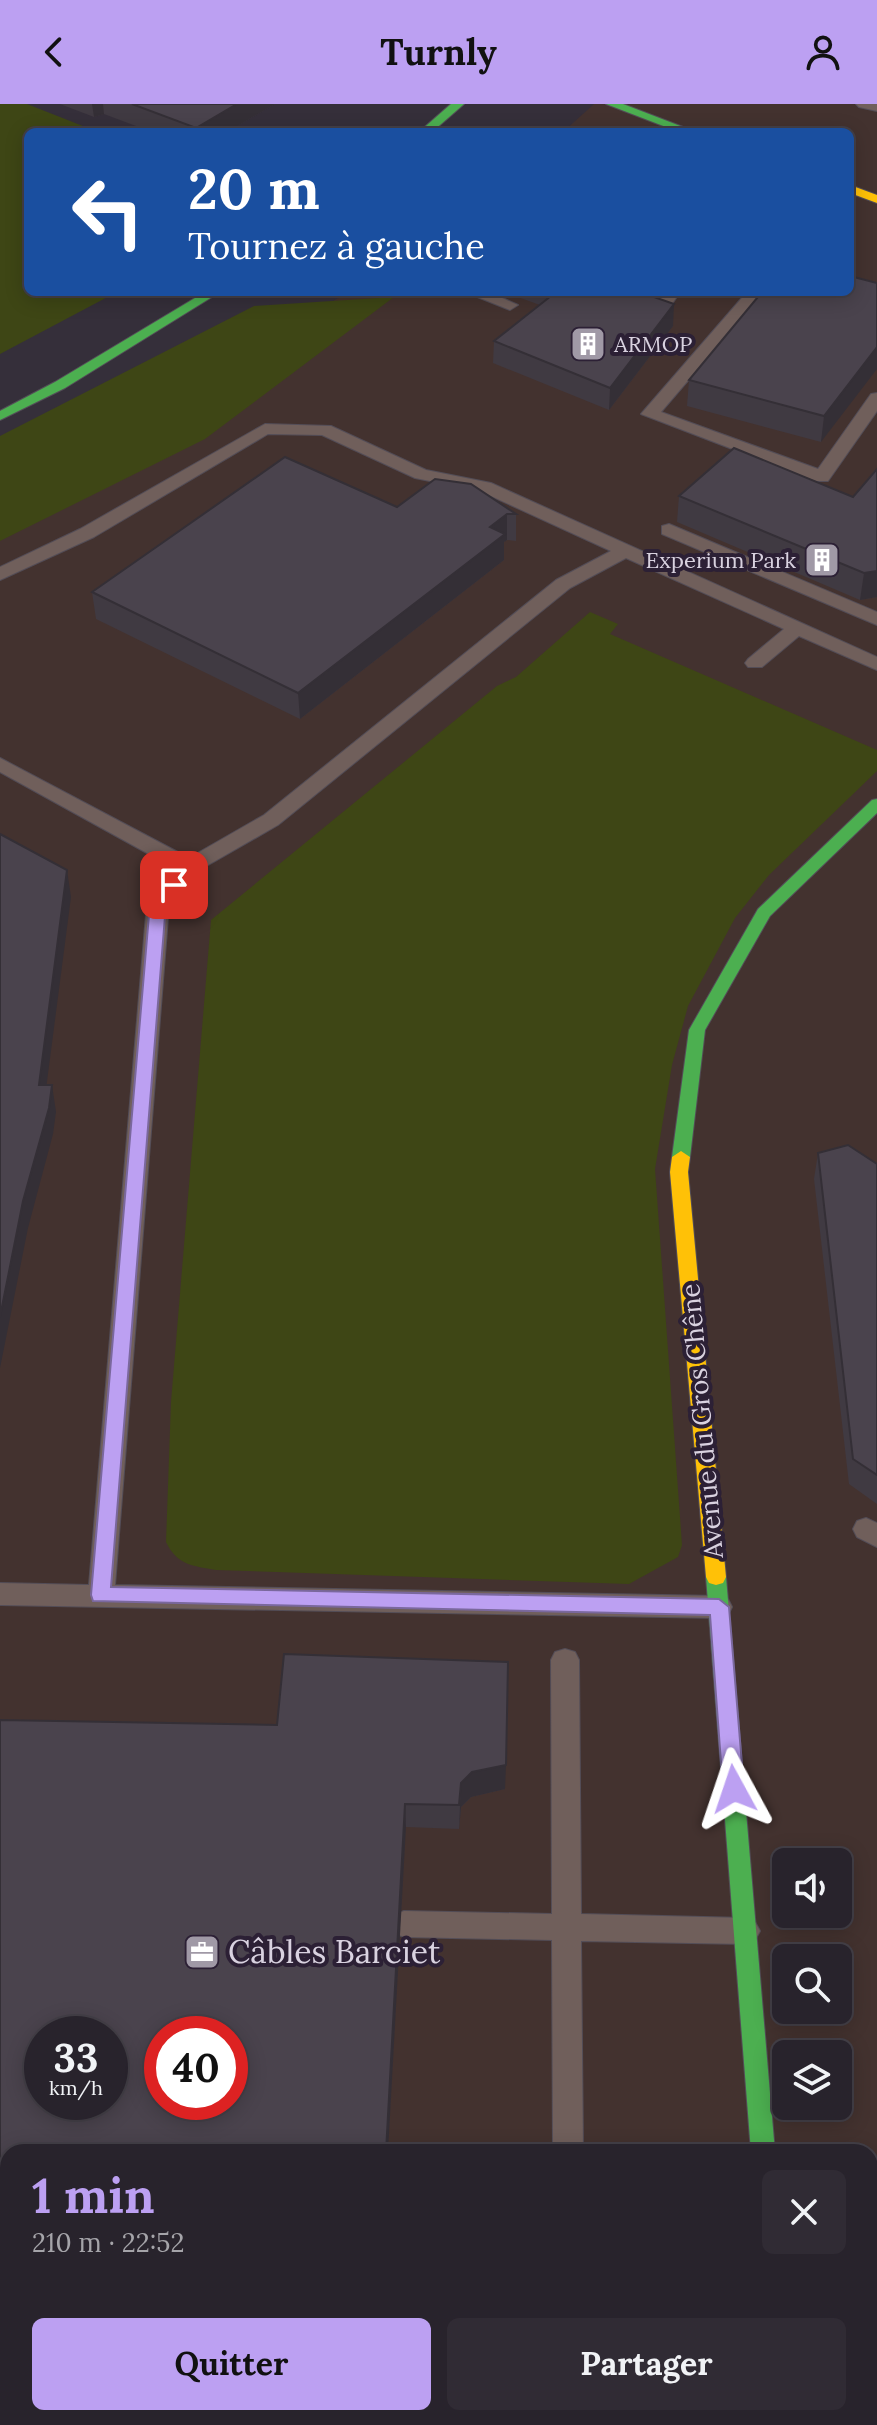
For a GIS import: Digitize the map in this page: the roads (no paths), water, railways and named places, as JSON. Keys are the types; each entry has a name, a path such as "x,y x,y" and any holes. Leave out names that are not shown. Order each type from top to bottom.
{"street":[{"path":"430,128 458,104"},
{"path":"612,104 679,128"},
{"path":"854,190 877,199"},
{"path":"0,416 60,385 207,296"},
{"name":"Avenue du Gros Chêne","path":"762,2144 719,1607 679,1172 697,1030 764,913 868,825 877,804"}],"lane":[{"path":"864,104 877,106"},
{"path":"484,296 510,305"},
{"path":"658,312 669,296"},
{"path":"753,296 650,414 822,477 877,398"},
{"path":"0,574 87,533 265,429 325,430 421,474 485,487 797,628 874,659"},
{"path":"669,530 877,619"},
{"path":"101,1595 158,903 189,867 271,820 563,584 624,551"},
{"path":"755,663 797,628"},
{"path":"0,764 189,867"},
{"path":"0,1594 719,1607"},
{"path":"565,1660 568,2144"},
{"path":"404,1924 745,1931"}],"place":[{"name":"ARMOP","path":"588,344"},
{"name":"Experium Park","path":"822,560"},
{"name":"Câbles Barciet","path":"202,1952"}]}
